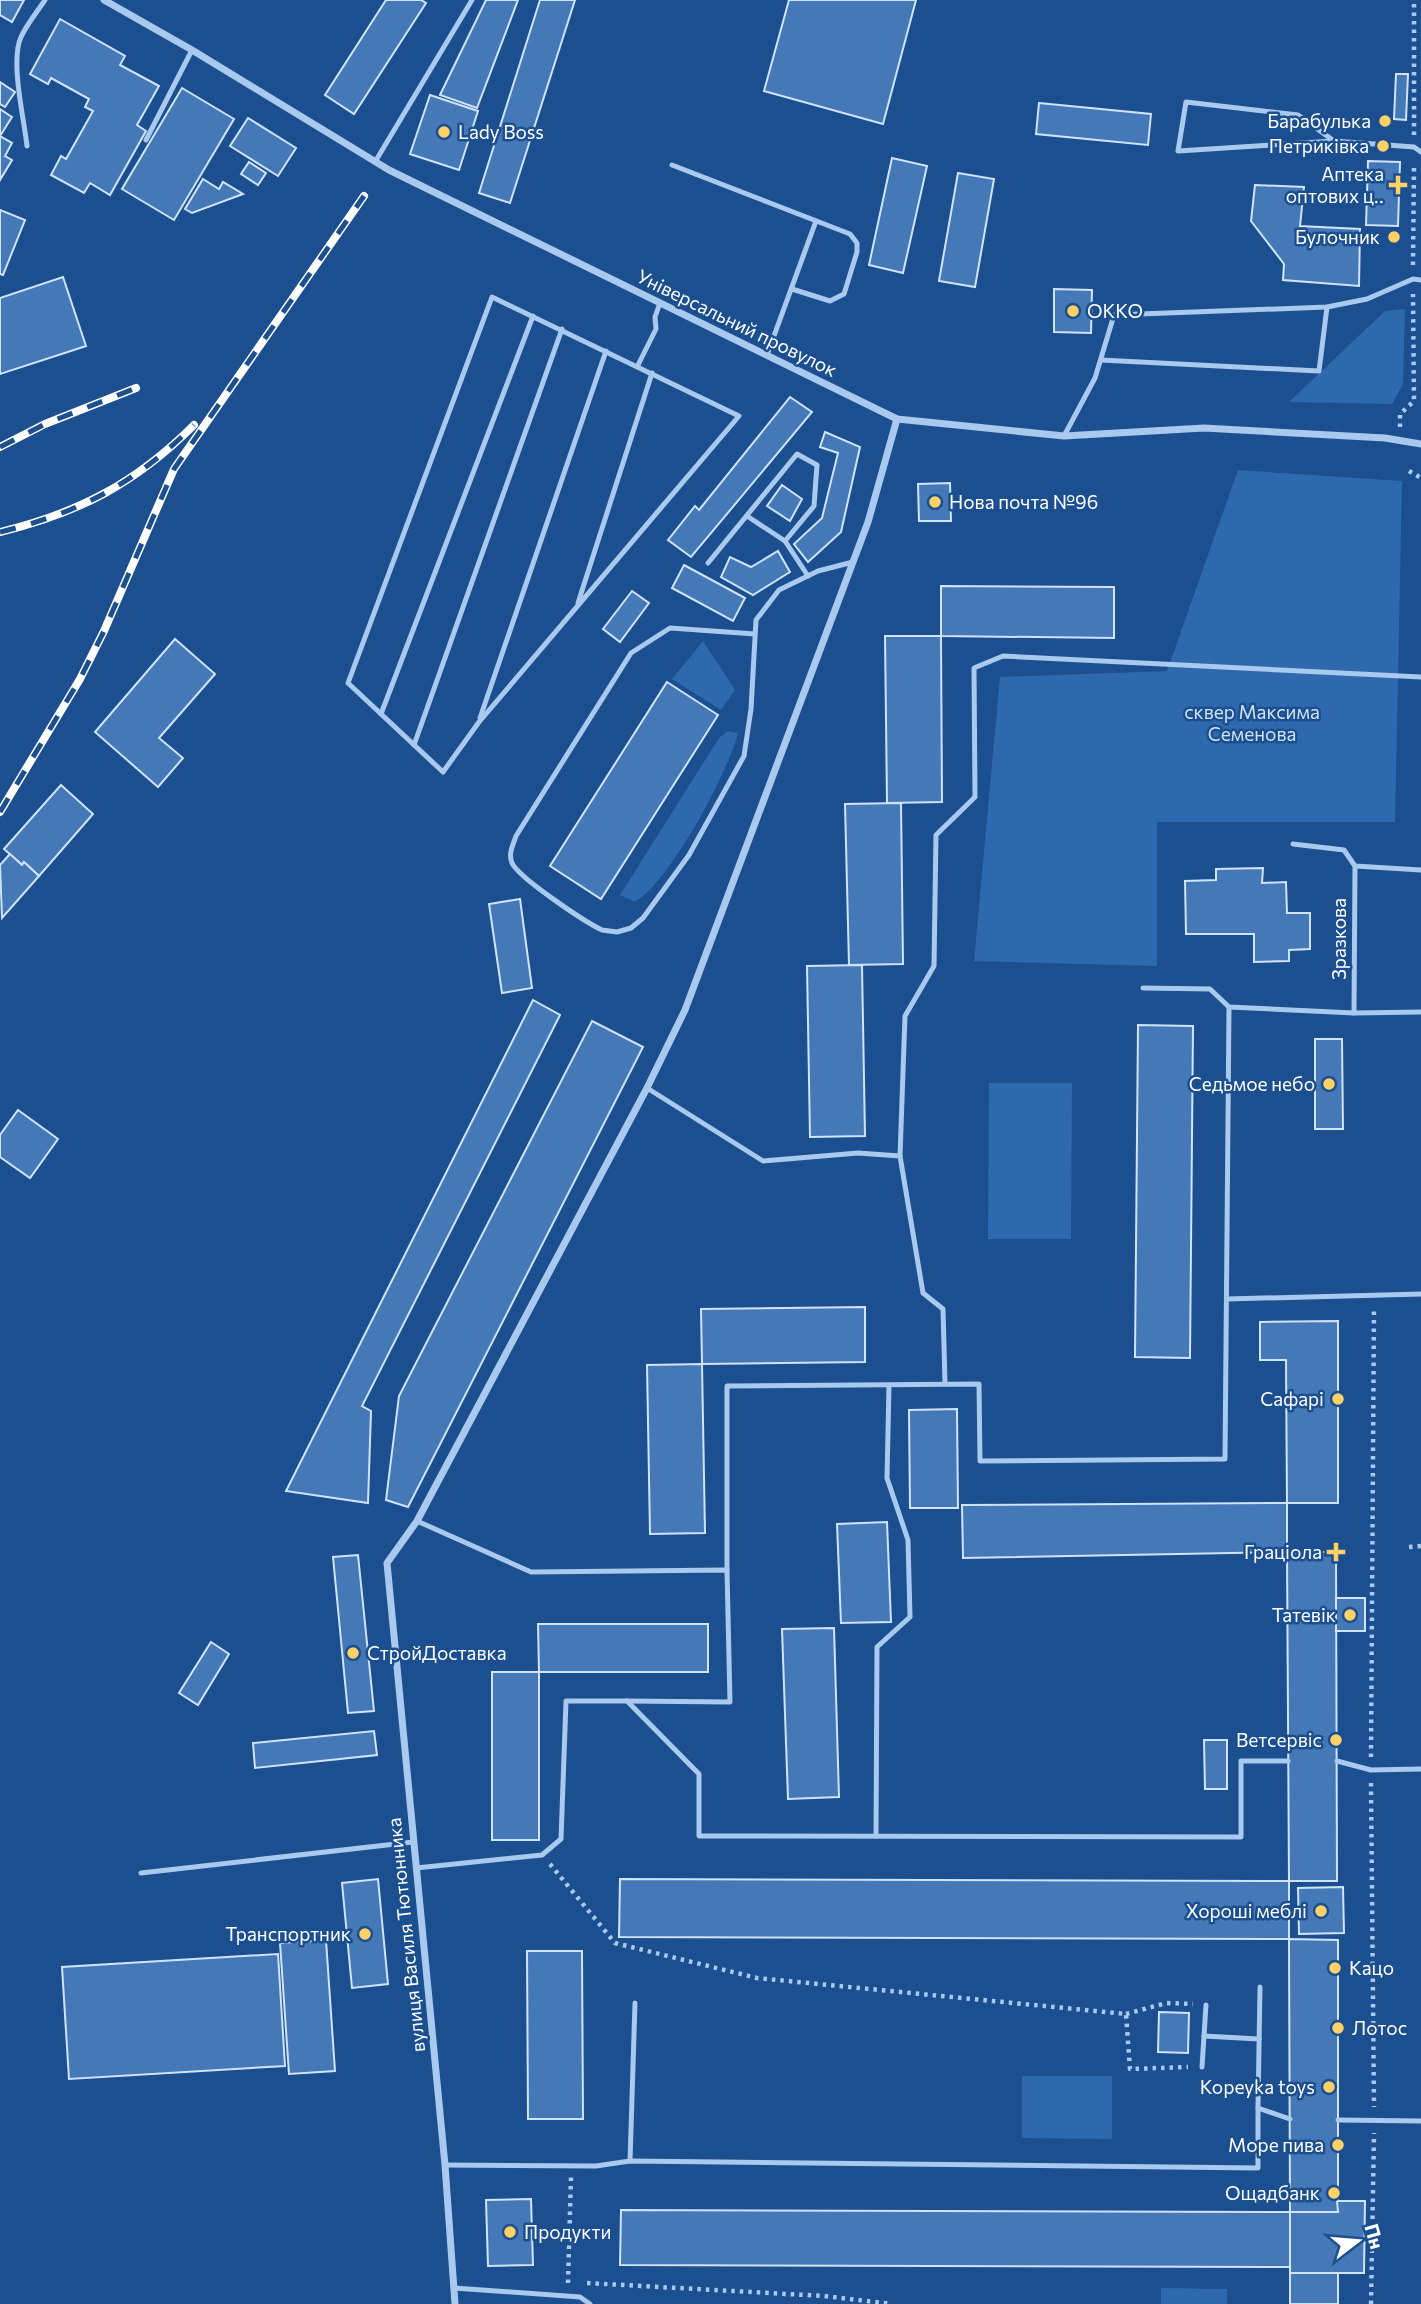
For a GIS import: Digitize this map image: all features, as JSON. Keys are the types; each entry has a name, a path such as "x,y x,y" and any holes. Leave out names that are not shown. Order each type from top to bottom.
{"street":[{"name":"Універсальний провулок","path":"104,0 192,50 375,162 897,419 1064,436 1204,429 1385,438 1421,444"},
{"path":"417,1521 648,1088 685,1010 868,522 897,419"},
{"name":"вулиця Василя Тютюнника","path":"417,1521 387,1563 445,2165 455,2304"}],"lane":[{"path":"27,146 16,78 20,39 45,0"},
{"path":"375,162 472,0"},
{"path":"146,140 192,50"},
{"path":"1334,141 1298,115 1186,102 1178,151 1334,141 1414,147 1421,152"},
{"path":"672,164 850,234 857,243 857,253 844,294 830,301 792,289"},
{"path":"767,355 817,221"},
{"path":"1064,436 1096,378 1114,315 1327,307 1367,299 1413,279 1421,280"},
{"path":"492,297 638,365 740,416 479,722 443,772 348,683 492,297"},
{"path":"638,365 656,329 655,317 660,303"},
{"path":"1101,360 1319,371 1327,307"},
{"path":"381,714 533,316"},
{"path":"414,745 562,329"},
{"path":"479,722 606,351"},
{"path":"577,607 652,373"},
{"path":"708,563 797,454 817,465 814,506 785,541"},
{"path":"747,516 785,541 808,576"},
{"path":"755,634 670,628 631,653 516,836 510,851 512,863 522,876 602,930 617,932 631,928 643,918 689,855 744,756 751,709 756,620 779,590 818,571 853,562"},
{"path":"945,1384 943,1309 923,1293 900,1156 905,1016 934,965 936,835 975,797 974,668 1003,656 1421,677"},
{"path":"1293,844 1344,850 1355,866 1421,870"},
{"name":"Зразкова","path":"1354,1013 1355,866"},
{"path":"1143,988 1210,989 1228,1007 1354,1013 1421,1012"},
{"path":"416,1868 542,1855 561,1839 566,1701 730,1702 727,1386 979,1384 980,1461 1225,1459 1228,1007"},
{"path":"648,1088 763,1161 858,1153 900,1156"},
{"path":"1227,1299 1421,1294"},
{"path":"876,1836 877,1647 911,1617 908,1540 887,1478 889,1385"},
{"path":"417,1521 531,1572 727,1570"},
{"path":"627,1702 699,1774 699,1836 1241,1837 1241,1761 1288,1761"},
{"path":"1337,1761 1371,1770 1421,1769"},
{"path":"141,1873 413,1842"},
{"path":"445,2165 596,2166 630,2161 1258,2168 1260,1987"},
{"path":"630,2161 635,2003"},
{"path":"1202,2067 1206,2005"},
{"path":"1204,2036 1259,2039"},
{"path":"1258,2108 1290,2119"},
{"path":"1338,2120 1421,2121"},
{"path":"454,2288 580,2297 590,2304"}],"path":[{"path":"1413,401 1414,0"},
{"path":"1401,442 1400,414 1413,401 1421,401"},
{"path":"1409,471 1421,478"},
{"path":"1371,2304 1374,2120 1371,1770 1374,1294"},
{"path":"1409,1547 1421,1546"},
{"path":"542,1855 615,1943 757,1978 1126,2014 1166,2003 1206,2005"},
{"path":"1126,2014 1130,2069 1202,2067"},
{"path":"556,2297 569,2282 571,2166"},
{"path":"582,2283 824,2297 892,2304"}],"green space":[{"path":"1405,309 1403,384 1392,404 1289,402 1385,311"},
{"name":"сквер Максима Семенова","path":"1238,470 1402,481 1395,822 1157,822 1157,966 974,961 1000,677 1167,671"},
{"path":"703,641 735,690 721,710 672,679"},
{"path":"728,731 738,733 732,751 710,799 680,850 649,890 635,902 620,895 719,738"},
{"path":"989,1083 1072,1083 1071,1239 988,1239"},
{"path":"1022,2076 1112,2076 1112,2139 1022,2138"},
{"path":"1161,2288 1227,2289 1227,2304 1161,2304"}],"building":[{"path":"0,0 24,0 12,22 0,15"},
{"path":"386,0 421,0 426,3 354,114 325,95"},
{"path":"486,0 518,0 477,108 440,95"},
{"path":"540,0 575,0 510,203 479,193"},
{"path":"789,0 916,0 883,124 764,91"},
{"path":"60,19 125,56 120,65 159,86 137,125 146,131 110,195 90,183 84,193 51,175 61,156 66,159 93,111 85,107 89,99 51,78 48,84 30,74"},
{"path":"1396,74 1408,74 1406,120 1394,119"},
{"path":"0,82 15,92 5,107 0,104"},
{"path":"182,88 234,119 174,220 122,189"},
{"name":"Lady Boss","path":"430,95 478,111 459,170 410,154"},
{"path":"1039,103 1151,114 1148,145 1036,134"},
{"path":"0,109 12,117 0,136"},
{"path":"248,118 296,148 278,176 230,146"},
{"path":"0,136 12,143 5,156 12,160 0,180"},
{"path":"892,158 927,166 903,273 869,265"},
{"path":"1368,161 1400,162 1398,226 1366,225"},
{"path":"249,162 266,173 258,185 241,174"},
{"path":"958,173 994,179 975,287 939,281"},
{"path":"203,179 219,189 223,182 243,194 192,213 185,209"},
{"path":"1255,185 1304,187 1300,226 1360,229 1359,286 1283,280 1284,264 1251,221"},
{"path":"0,210 25,220 3,275 0,274"},
{"path":"63,277 86,346 0,374 0,298"},
{"name":"OKKO","path":"1054,289 1092,290 1091,333 1054,332"},
{"path":"790,397 812,412 691,557 668,540 695,506 699,510"},
{"path":"825,432 860,447 841,532 808,562 794,544 822,518 838,453 820,447"},
{"name":"Нова почта №96","path":"950,483 951,521 919,521 918,484"},
{"path":"782,485 802,499 790,521 767,506"},
{"path":"778,551 790,572 753,595 721,577 730,557 751,567"},
{"path":"684,565 745,598 733,621 672,588"},
{"path":"941,586 1114,587 1114,638 941,636"},
{"path":"632,591 649,603 620,642 603,629"},
{"path":"885,636 941,636 942,802 887,803"},
{"path":"175,639 215,674 159,738 183,758 158,787 95,732"},
{"path":"667,682 718,715 601,899 550,866"},
{"path":"61,785 93,814 39,876 4,849"},
{"path":"901,803 903,964 849,965 845,804"},
{"path":"10,854 39,876 2,918 0,865"},
{"path":"1263,868 1262,883 1286,882 1287,913 1310,913 1310,949 1289,950 1289,961 1254,962 1254,934 1186,934 1185,881 1216,880 1216,869"},
{"path":"520,899 532,988 502,993 489,904"},
{"path":"862,965 865,1136 810,1137 807,966"},
{"path":"533,1000 560,1015 362,1406 371,1411 368,1503 286,1491"},
{"path":"592,1021 643,1047 408,1507 386,1500 399,1396"},
{"path":"1138,1025 1193,1026 1190,1358 1135,1357"},
{"name":"Седьмое небо","path":"1315,1039 1342,1039 1343,1129 1315,1129"},
{"path":"18,1110 58,1139 30,1178 0,1157 0,1135"},
{"path":"865,1307 865,1362 702,1364 701,1309"},
{"path":"1338,1321 1338,1503 1287,1503 1286,1360 1260,1360 1260,1322"},
{"path":"702,1364 705,1533 650,1534 647,1365"},
{"path":"957,1409 958,1508 910,1508 909,1410"},
{"path":"1287,1503 1287,1552 963,1558 962,1505"},
{"path":"887,1522 891,1622 841,1623 837,1524"},
{"path":"1287,1552 1336,1552 1337,1881 1289,1881"},
{"path":"358,1555 374,1711 348,1713 333,1557"},
{"name":"Татевік","path":"1336,1598 1365,1598 1365,1631 1336,1631"},
{"path":"538,1624 708,1624 708,1672 539,1672"},
{"path":"834,1628 839,1797 788,1799 782,1629"},
{"path":"211,1642 229,1654 198,1705 179,1693"},
{"path":"492,1672 539,1672 539,1840 492,1840"},
{"path":"374,1731 377,1755 255,1768 253,1743"},
{"path":"1204,1740 1227,1740 1227,1789 1205,1789"},
{"name":"Транспортник","path":"378,1879 388,1984 352,1988 342,1883"},
{"path":"620,1879 1289,1881 1289,1939 619,1937"},
{"name":"Хороші меблі","path":"1343,1887 1344,1933 1299,1934 1298,1888"},
{"path":"1289,1939 1338,1940 1338,2212 1290,2212"},
{"path":"326,1940 335,2071 289,2074 280,1943"},
{"path":"527,1951 582,1951 583,2119 528,2119"},
{"path":"278,1954 285,2066 69,2079 62,1967"},
{"path":"1159,2012 1189,2013 1188,2053 1158,2052"},
{"name":"Продукти","path":"531,2199 533,2265 488,2266 486,2200"},
{"path":"1337,2201 1365,2201 1364,2273 1290,2273 1290,2212 1338,2212"},
{"path":"621,2210 1290,2212 1290,2267 620,2265"},
{"path":"1290,2273 1338,2273 1338,2304 1290,2304"}],"railway":[{"path":"0,812 80,679 104,631 174,469 364,196"},
{"path":"0,447 45,424 136,388"},
{"path":"0,532 55,515 105,493 150,464 194,425"}],"place":[{"name":"Барабулька","path":"1385,121"},
{"name":"Lady Boss","path":"444,132"},
{"name":"Петриківка","path":"1383,146"},
{"name":"Аптека оптових ц‥","path":"1398,185"},
{"name":"Булочник","path":"1394,237"},
{"name":"OKKO","path":"1073,311"},
{"name":"Нова почта №96","path":"935,502"},
{"name":"Седьмое небо","path":"1329,1084"},
{"name":"Сафарі","path":"1338,1399"},
{"name":"Граціола","path":"1336,1552"},
{"name":"Татевік","path":"1350,1615"},
{"name":"СтройДоставка","path":"353,1653"},
{"name":"Ветсервіс","path":"1336,1740"},
{"name":"Хороші меблі","path":"1321,1911"},
{"name":"Транспортник","path":"365,1934"},
{"name":"Кацо","path":"1335,1968"},
{"name":"Лотос","path":"1338,2028"},
{"name":"Kopeyka toys","path":"1329,2087"},
{"name":"Море пива","path":"1338,2145"},
{"name":"Ощадбанк","path":"1334,2193"},
{"name":"Продукти","path":"510,2232"}]}
